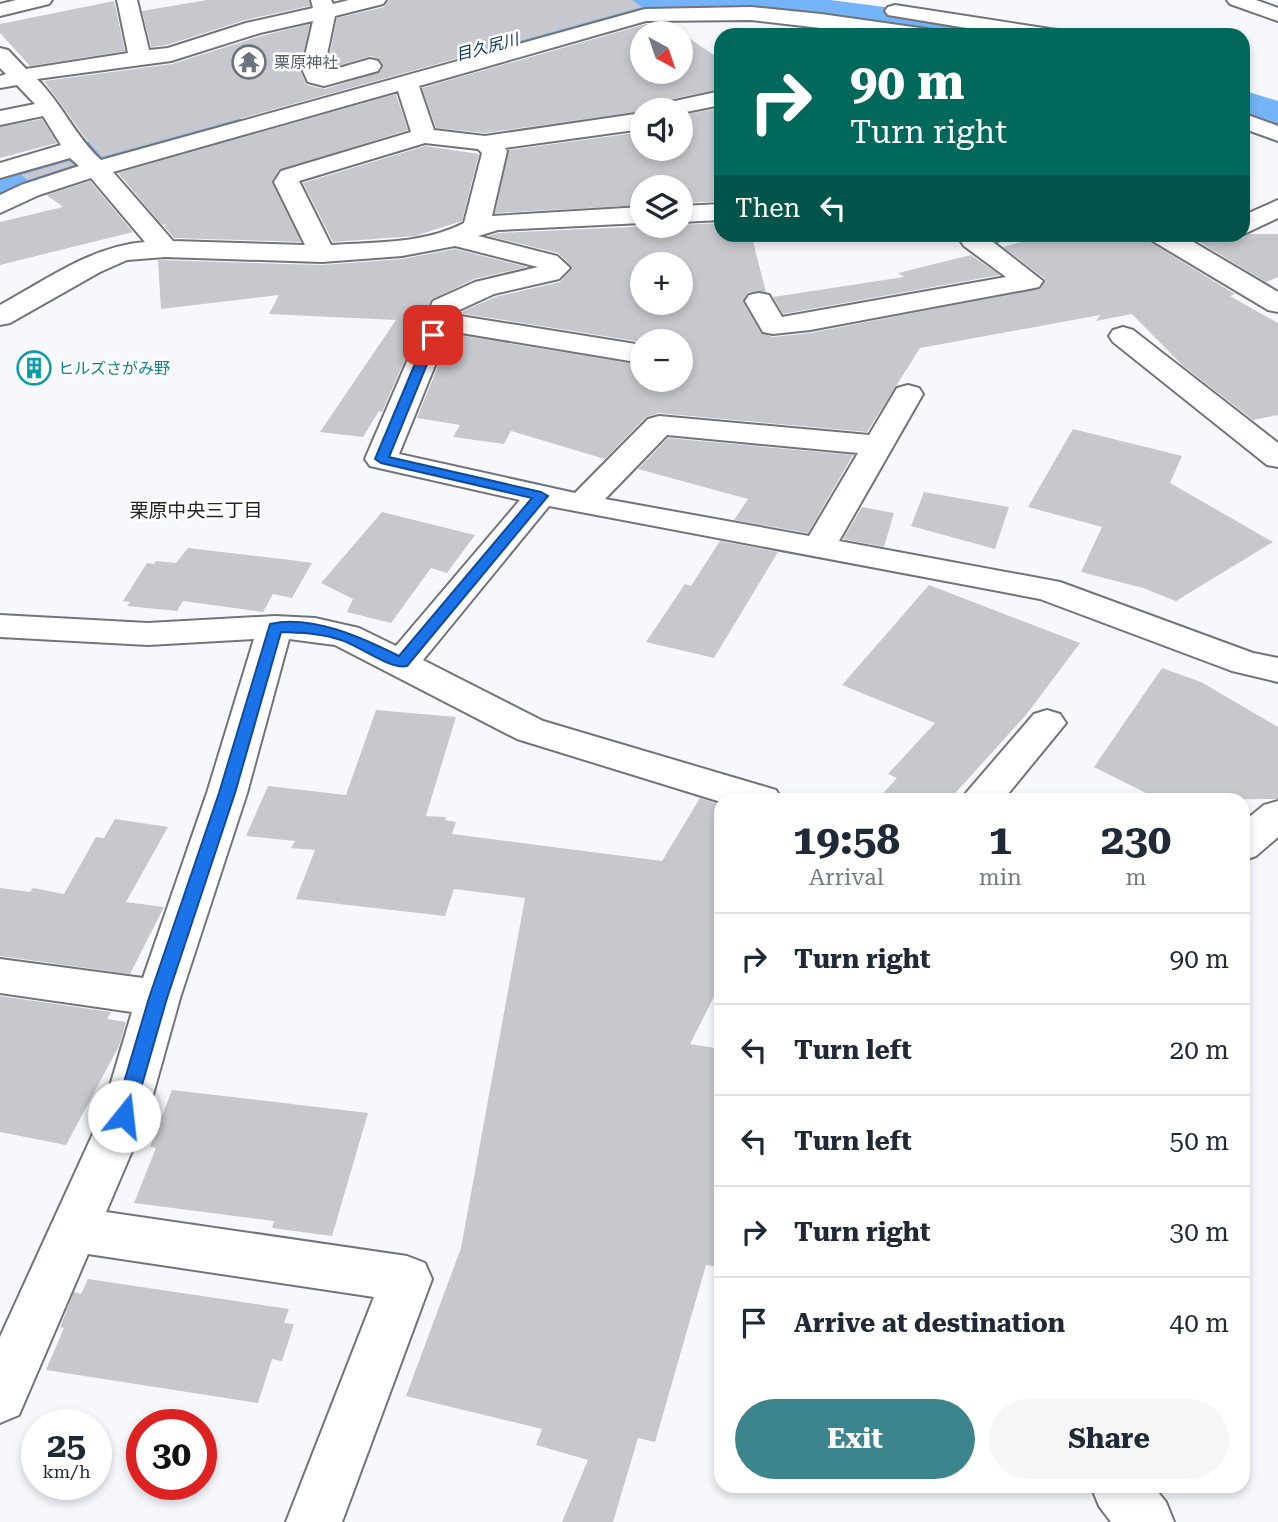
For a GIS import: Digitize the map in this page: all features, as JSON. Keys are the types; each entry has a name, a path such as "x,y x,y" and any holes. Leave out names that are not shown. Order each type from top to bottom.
{"street":[{"path":"0,10 42,0"},
{"path":"127,0 140,58"},
{"path":"0,82 171,54 310,14 323,7 376,0"},
{"path":"806,0 1020,20 1036,28"},
{"path":"1237,0 1278,15"},
{"path":"709,6 759,28"},
{"path":"0,171 86,159 406,82 645,15 709,6 876,28"},
{"path":"323,7 313,69 316,76 324,79 389,61"},
{"path":"0,55 24,76 44,99 86,159 165,249"},
{"path":"406,82 424,136"},
{"path":"693,104 714,99"},
{"path":"0,118 49,108"},
{"path":"1250,123 1278,134"},
{"path":"322,254 286,182 290,176 424,136 485,143 630,124"},
{"path":"466,232 495,151 485,143"},
{"path":"0,205 43,185 86,159"},
{"path":"1250,223 1278,208"},
{"path":"693,213 714,212"},
{"path":"0,317 90,266 122,252 165,249 322,254 402,248 498,222 630,216"},
{"path":"466,232 548,262 557,268 548,273 485,288 443,307 381,459 541,496 1048,590 1245,663 1278,670"},
{"path":"759,302 773,326 810,322 1030,281 976,242"},
{"path":"1175,242 1278,304"},
{"path":"1195,253 1215,242"},
{"path":"437,321 630,352"},
{"path":"1123,335 1278,458"},
{"path":"818,549 908,394"},
{"path":"582,504 659,425 878,445"},
{"path":"401,663 541,496"},
{"path":"0,626 148,634 275,627 315,629 346,636 530,730 739,793"},
{"path":"0,1397 124,1116 158,998 227,793 275,627"},
{"path":"986,793 1047,723"},
{"path":"1250,839 1278,815"},
{"path":"0,976 158,998"},
{"path":"74,1230 407,1279 314,1522"},
{"path":"1124,1493 1146,1522"}],"building":[{"path":"207,0 309,0 310,6 245,20 167,45 151,47 142,11"},
{"path":"389,0 632,0 642,7 102,157 44,81 172,64 261,36 310,24 300,70 307,85 325,89 380,72 383,67 380,60 371,56 327,69 337,18 384,7"},
{"path":"114,1 125,51 30,66 0,33 0,24"},
{"path":"630,29 630,84 693,84 693,41 714,55 714,90 675,98 630,98 630,113 485,133 436,128 422,88"},
{"path":"396,94 408,130 279,170 272,183 301,242 174,238 164,226 167,224 162,225 118,173"},
{"path":"714,109 714,201 693,202 693,175 630,175 630,206 495,213 509,150 630,134 630,161 693,161 693,113"},
{"path":"42,119 57,143 0,158 0,127"},
{"path":"425,146 479,154 462,221 415,236 333,242 303,183"},
{"path":"69,161 74,165 28,180 21,175"},
{"path":"90,181 133,232 0,265 0,222 63,207 47,195"},
{"path":"714,223 714,242 753,242 766,292 748,292 743,302 761,333 773,337 810,333 1041,288 1045,279 1003,247 1022,242 1150,242 1235,294 1230,296 1278,323 1278,415 1253,420 1182,365 1132,314 1096,321 1100,315 920,348 867,432 658,413 646,417 605,459 511,431 504,444 453,437 460,425 417,418 451,334 630,363 630,392 693,392 693,329 630,329 630,340 459,313 495,297 560,282 573,268 558,253 488,236 498,233 630,227 630,238 693,238 693,224"},
{"path":"1250,234 1278,234 1278,277 1266,282 1199,242 1250,242"},
{"path":"455,249 527,267 474,279 431,300 382,412 379,411 363,437 320,432 396,320 269,314 279,295 161,309 158,260 322,265 402,259"},
{"path":"971,255 1000,275 783,314 773,297 904,277 898,273"},
{"path":"1073,429 1182,456 1170,483 1273,542 1176,601 1143,588 1081,572 1102,527 1028,507"},
{"path":"668,438 853,455 808,533 734,520 748,499 638,469"},
{"path":"924,492 1009,507 995,549 911,526"},
{"path":"862,507 894,513 884,547 843,539"},
{"path":"382,512 475,535 447,573 431,568 391,623 347,612 353,599 321,583"},
{"path":"720,541 778,552 714,658 646,642 685,584 691,586"},
{"path":"188,548 312,563 292,598 273,594 263,612 183,601 177,611 127,606 130,602 123,601 147,563 176,563"},
{"path":"929,585 1080,643 1026,715 955,793 883,793 897,778 888,774 935,723 842,685"},
{"path":"1162,668 1201,682 1278,727 1278,799 1250,799 1250,793 1146,793 1094,767"},
{"path":"376,710 456,717 426,816 446,817 445,820 456,822 452,834 662,861 700,798 714,803 714,997 690,1044 714,1048 714,1266 706,1265 655,1442 638,1438 613,1522 562,1522 588,1460 536,1445 542,1429 406,1396 461,1248 525,898 454,889 445,916 296,899 315,850 291,848 295,841 246,836 268,786 346,795"},
{"path":"115,819 168,827 126,902 164,907 130,974 0,956 0,888 30,892 33,888 64,894 96,837 104,838"},
{"path":"0,996 111,1012 107,1019 126,1022 119,1046 66,1145 0,1132"},
{"path":"172,1090 368,1113 332,1236 272,1228 274,1221 134,1203 156,1148 150,1147"},
{"path":"88,1279 289,1309 284,1323 294,1324 282,1361 272,1359 258,1403 46,1370 64,1328 60,1327 74,1292 81,1294"}],"waterway":[{"name":"目久尻川","path":"522,35 627,8 731,1 933,28"},
{"name":"目久尻川","path":"1250,109 1278,119"},
{"name":"目久尻川","path":"0,186 51,168 215,121"}],"place":[{"name":"栗原神社","path":"249,62"},
{"name":"ヒルズさがみ野","path":"34,368"}],"district":[{"name":"栗原中央三丁目","path":"196,510"}],"route":[{"path":"124,1116 158,998 227,793 275,627 315,629 346,636 401,663 541,496 381,459 433,335"}]}
